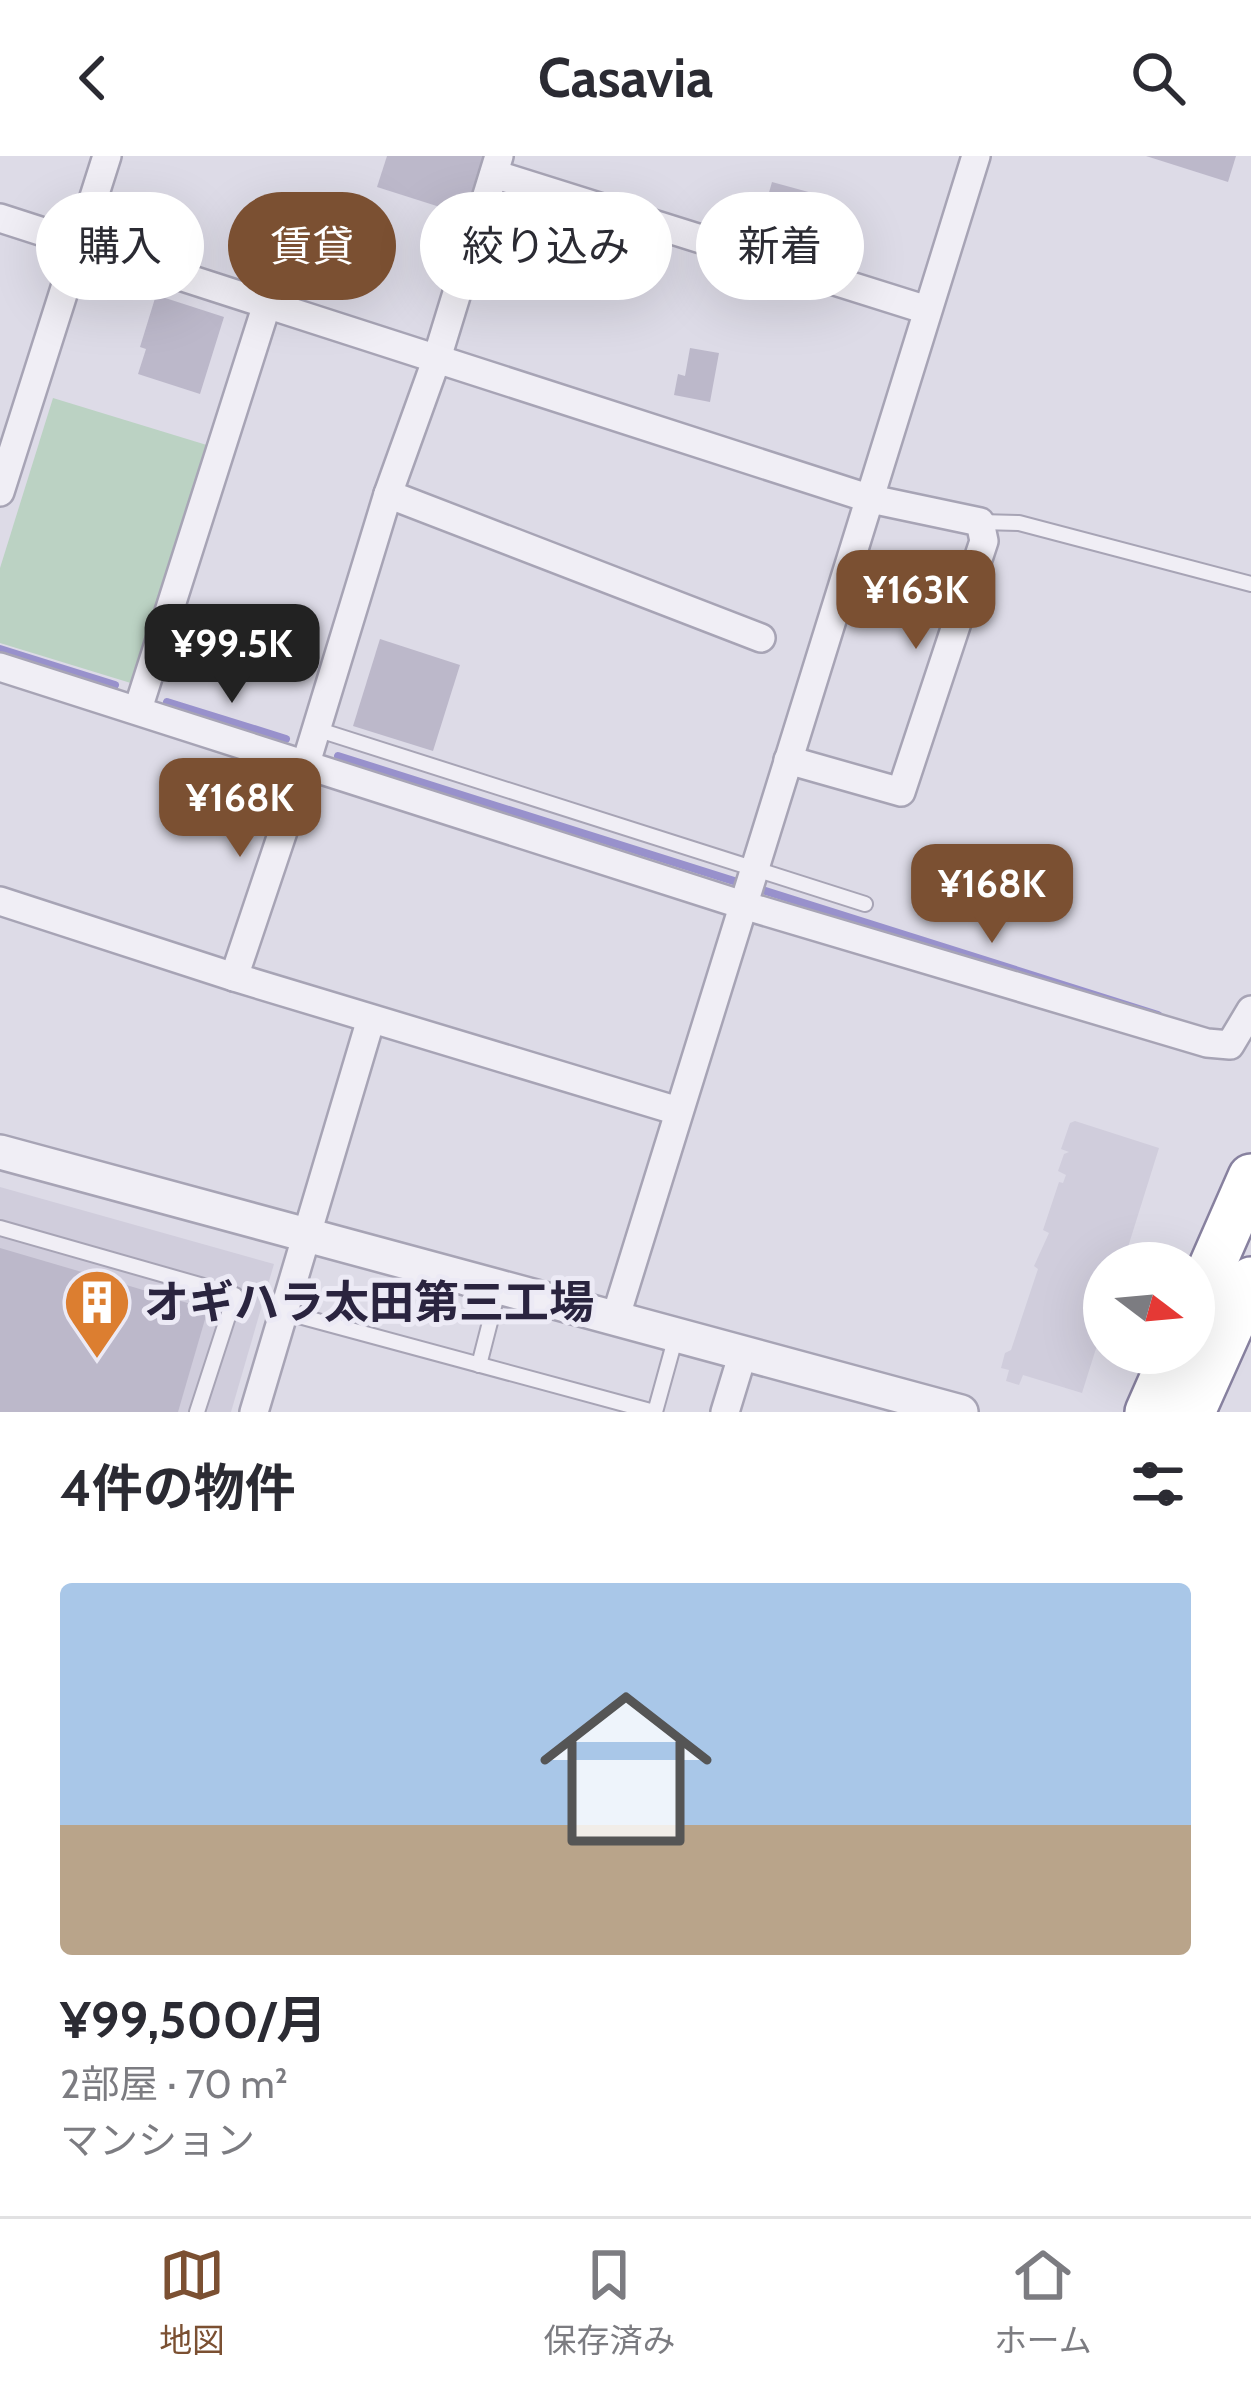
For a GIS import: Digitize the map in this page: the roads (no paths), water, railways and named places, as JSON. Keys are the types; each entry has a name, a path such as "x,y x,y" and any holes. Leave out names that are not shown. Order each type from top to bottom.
{"highway":[{"path":"1215,1259 1251,1177"},
{"path":"1192,1412 1251,1280"},
{"path":"1148,1412 1165,1374"}],"street":[{"path":"96,192 107,156"},
{"path":"615,1319 976,156"},
{"path":"234,977 496,165 927,310"},
{"path":"0,218 36,229"},
{"path":"204,283 871,499 980,522 984,542 901,792 788,760"},
{"path":"0,492 62,300"},
{"path":"138,709 267,304"},
{"path":"388,494 761,638"},
{"path":"0,667 743,905 1223,1047 1242,1030 1251,1010"},
{"path":"0,901 678,1111"},
{"path":"254,1412 370,1019"},
{"path":"0,1152 961,1412"},
{"path":"724,1412 743,1353"}],"lane":[{"path":"980,522 1019,523 1251,584"},
{"path":"316,729 865,904"},
{"path":"0,1228 235,1295 197,1412"},
{"path":"479,1365 499,1287"},
{"path":"284,1312 654,1412 676,1335"}],"waterway":[{"path":"0,649 115,685"},
{"path":"167,702 286,739"},
{"path":"338,756 1158,1015"}],"place":[{"name":"オギハラ太田第三工場","path":"97,1361"}]}
